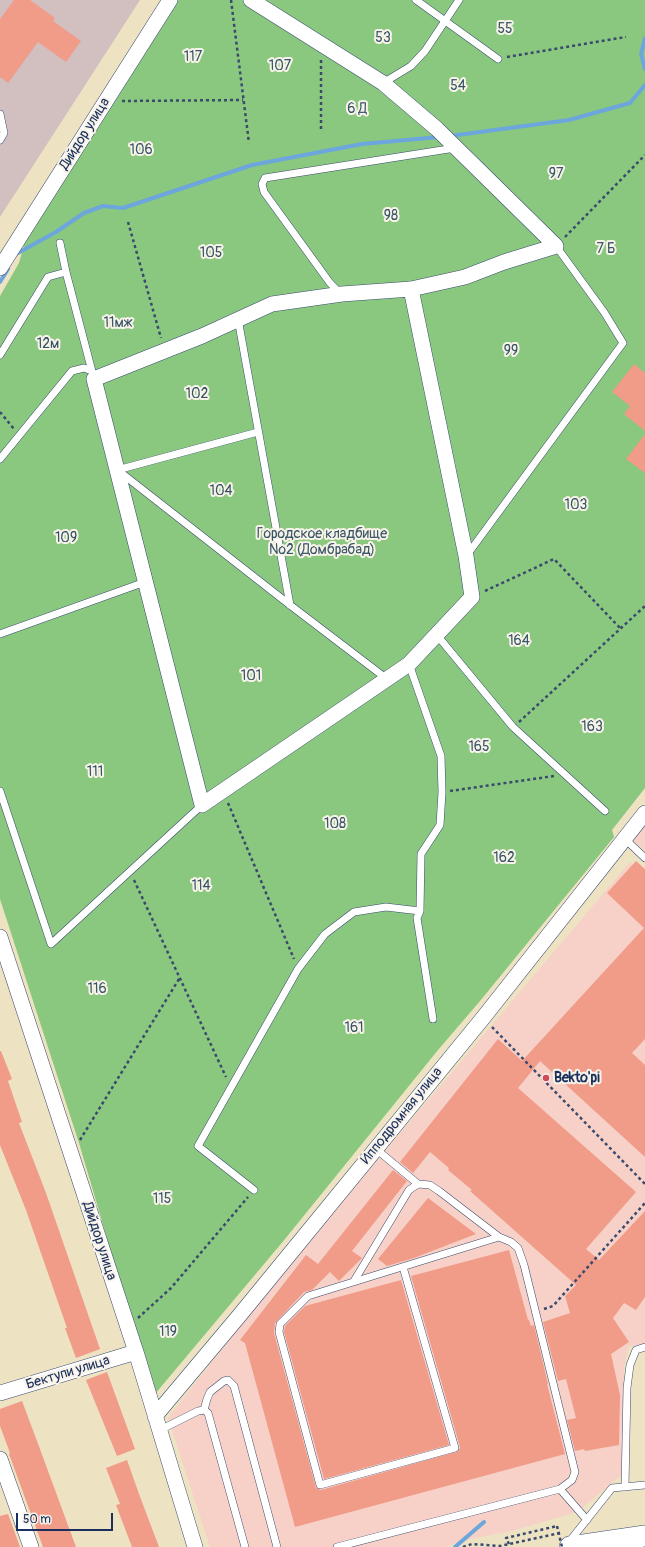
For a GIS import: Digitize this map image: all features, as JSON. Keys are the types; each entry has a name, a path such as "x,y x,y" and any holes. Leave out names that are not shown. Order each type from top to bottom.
{"street":[{"name":"Дийдор улица","path":"0,268 170,0"},
{"path":"251,0 383,83 437,129 556,246 504,262 465,277 411,289 342,294 272,304 165,350 93,375 202,805 409,664 472,597 466,556 411,289"},
{"name":"Ипподромная улица","path":"155,1416 483,1018 645,813"},
{"name":"Дийдор улица","path":"0,937 136,1352 195,1547"},
{"name":"Бектупи улица","path":"0,1393 136,1352"},
{"path":"0,1459 31,1547"},
{"path":"570,1547 645,1536"}],"lane":[{"path":"416,0 498,59"},
{"path":"383,83 411,66 425,51 459,0"},
{"path":"0,114 4,133 0,140"},
{"path":"342,294 330,283 264,192 262,184 265,178 456,148"},
{"path":"60,243 66,272 93,375"},
{"path":"466,556 623,344 604,312 556,246"},
{"path":"0,355 48,277 66,272"},
{"path":"238,319 290,605"},
{"path":"0,460 72,371 84,368 93,375"},
{"path":"117,470 258,432"},
{"path":"117,470 387,679"},
{"path":"0,634 145,582"},
{"path":"436,634 513,727 605,811"},
{"path":"409,664 442,756 440,825 421,854 420,911 417,918 433,1019"},
{"path":"0,791 51,944 202,805"},
{"path":"625,839 645,858"},
{"path":"254,1190 198,1146 298,969 325,934 354,912 386,907 420,911"},
{"path":"337,1547 560,1489 572,1480 575,1472 536,1312 518,1248 511,1242 499,1237 440,1191 430,1185 418,1184 376,1149"},
{"path":"354,1282 409,1190 418,1184"},
{"path":"403,1267 455,1448 320,1485 279,1332 280,1324 308,1296 499,1237"},
{"path":"626,1487 627,1388 630,1365 636,1350 645,1347"},
{"path":"204,1410 206,1398 210,1392 224,1380 228,1380 234,1386 277,1547"},
{"path":"160,1430 204,1410"},
{"path":"204,1410 208,1413 245,1547"},
{"path":"566,1547 612,1488 645,1485"},
{"path":"560,1489 587,1520"}],"path":[{"path":"231,0 249,143"},
{"path":"498,59 626,37"},
{"path":"320,44 321,131"},
{"path":"121,101 243,100"},
{"path":"556,246 645,155"},
{"path":"128,222 165,350"},
{"path":"0,412 19,435"},
{"path":"472,597 554,558 621,629"},
{"path":"513,727 645,606"},
{"path":"442,792 565,775"},
{"path":"223,791 298,969"},
{"path":"130,871 231,1086"},
{"path":"79,1143 180,978"},
{"path":"483,1018 645,1184"},
{"path":"137,1318 171,1288 254,1190"},
{"path":"536,1312 553,1306 645,1203"},
{"path":"509,1544 506,1538 557,1526 562,1547"},
{"path":"463,1547 472,1544 500,1546 580,1529"}],"shaded area":[{"path":"0,0 140,0 0,217"},
{"path":"645,823 645,851 632,839"},
{"name":"Bekto'pi","path":"630,862 645,875 645,1345 629,1346 624,1367 624,1473 577,1512 512,1531 471,1539 445,1547 210,1547 168,1418 276,1280"}],"green space":[{"name":"Городское кладбище №2 (Домбрабад)","path":"177,0 645,0 645,788 612,830 614,837 438,1050 285,1239 155,1394 132,1323 79,1143 0,899 0,296 19,263 25,241"}],"building":[{"path":"14,0 30,0 55,18 53,21 81,41 66,62 38,42 8,83 0,77 0,19"},
{"path":"634,364 645,373 645,431 624,414 630,406 612,392"},
{"path":"645,434 645,473 626,459"},
{"path":"636,861 645,869 645,1039 632,1053 645,1065 645,1157 540,1061 518,1088 636,1192 586,1249 599,1260 645,1211 645,1297 636,1310 624,1303 613,1318 629,1342 611,1354 620,1395 619,1445 585,1451 584,1449 575,1451 567,1420 576,1418 566,1379 558,1381 543,1322 570,1313 565,1296 576,1285 470,1191 472,1190 448,1170 449,1168 430,1152 413,1173 400,1162 498,1039 522,1061 644,928 607,893"},
{"path":"0,1051 12,1079 8,1081 22,1122 19,1123 46,1193 100,1349 76,1358 26,1210 0,1145"},
{"path":"393,1170 407,1181 352,1251 362,1258 339,1281 330,1272 312,1290 304,1292 275,1323 274,1333 316,1488 321,1490 459,1451 460,1447 411,1276 509,1250 528,1320 531,1326 534,1325 565,1454 295,1527 245,1343 240,1340 306,1255 318,1264"},
{"path":"428,1198 476,1234 414,1258 387,1266 378,1259"},
{"path":"401,1280 449,1445 324,1479 284,1332 285,1326 305,1306"},
{"path":"107,1372 135,1449 117,1456 86,1380"},
{"path":"22,1401 76,1547 43,1547 0,1426 0,1409"},
{"path":"127,1460 159,1547 132,1547 116,1505 120,1504 106,1468"},
{"path":"8,1514 20,1547 0,1547 0,1516"}],"waterway":[{"path":"645,38 641,54 645,69"},
{"path":"450,136 569,120 630,103 645,85"},
{"path":"16,254 56,232 84,213 103,206 123,208 252,165 362,144 439,137"},
{"path":"0,282 8,269"},
{"path":"455,1547 484,1522"}],"place":[{"name":"Bekto'pi","path":"546,1078"}],"park label":[{"name":"55","path":"505,29"},
{"name":"53","path":"383,38"},
{"name":"117","path":"193,57"},
{"name":"107","path":"280,66"},
{"name":"54","path":"458,86"},
{"name":"6 Д","path":"357,109"},
{"name":"106","path":"141,150"},
{"name":"97","path":"556,174"},
{"name":"98","path":"391,216"},
{"name":"7 Б","path":"606,249"},
{"name":"105","path":"211,253"},
{"name":"11мж","path":"118,323"},
{"name":"12м","path":"48,344"},
{"name":"99","path":"511,351"},
{"name":"102","path":"197,394"},
{"name":"104","path":"221,491"},
{"name":"103","path":"576,505"},
{"name":"109","path":"66,538"},
{"name":"164","path":"519,641"},
{"name":"101","path":"251,676"},
{"name":"163","path":"592,727"},
{"name":"165","path":"479,747"},
{"name":"111","path":"95,772"},
{"name":"108","path":"335,824"},
{"name":"162","path":"504,858"},
{"name":"114","path":"201,886"},
{"name":"116","path":"97,989"},
{"name":"161","path":"354,1028"},
{"name":"115","path":"162,1199"},
{"name":"119","path":"168,1332"}]}
